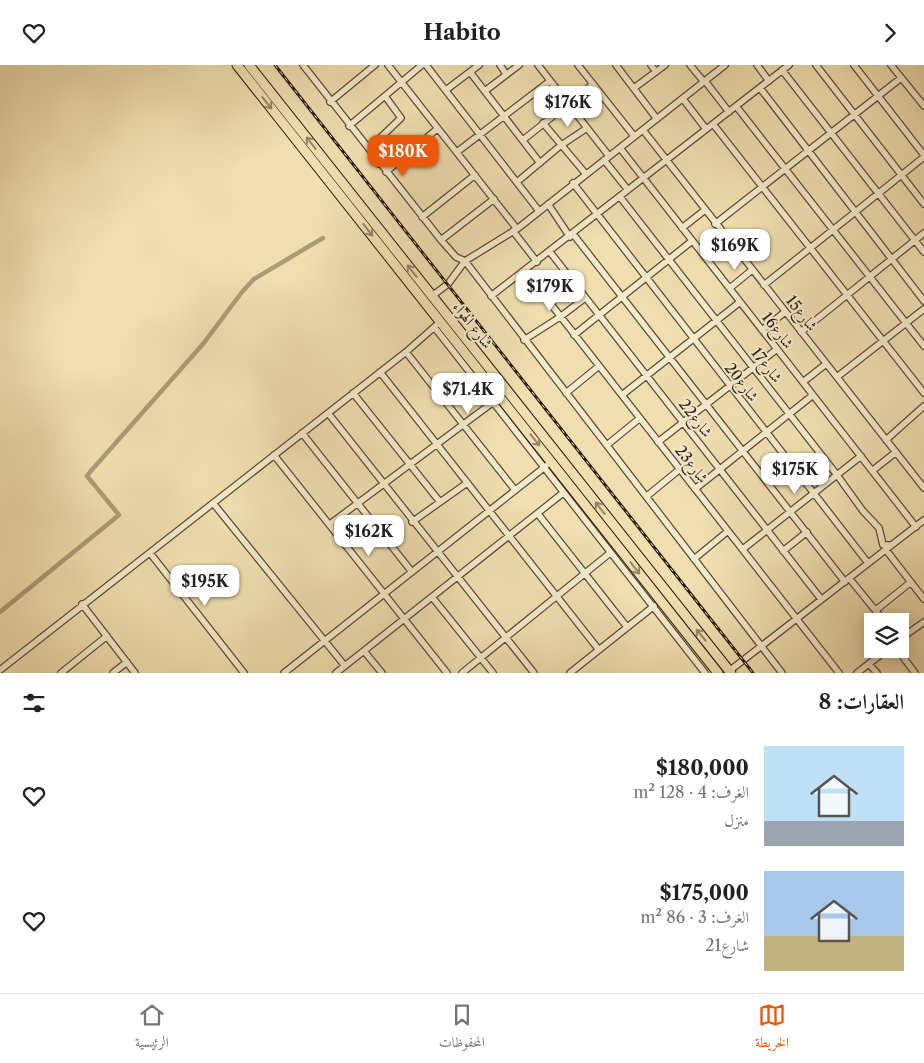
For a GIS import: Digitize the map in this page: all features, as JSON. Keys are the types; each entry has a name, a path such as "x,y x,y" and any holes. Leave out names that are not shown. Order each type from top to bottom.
{"highway":[{"name":"شارع الهواء","path":"237,65 437,325 551,461 657,604 718,673"},
{"name":"شارع الهواء","path":"249,65 729,672"}],"street":[{"path":"302,65 441,240 456,257 465,261 524,340 648,497 760,647 782,673"},
{"path":"309,65 314,80"},
{"path":"330,102 375,65"},
{"path":"388,65 494,199 537,262"},
{"path":"349,126 424,65 446,90 539,211"},
{"path":"446,90 479,65"},
{"path":"500,65 506,73"},
{"path":"485,91 518,65"},
{"path":"538,65 587,128 628,190"},
{"path":"616,65 657,119"},
{"path":"651,65 656,72"},
{"path":"634,88 665,65"},
{"path":"690,65 728,112"},
{"path":"432,296 448,284 465,261 515,230 585,173 620,148 725,65"},
{"path":"757,65 769,81"},
{"path":"491,296 788,65"},
{"path":"816,65 924,204"},
{"path":"764,285 924,156 854,65"},
{"path":"891,65 924,106"},
{"path":"582,66 593,84 634,137"},
{"path":"782,70 924,252"},
{"path":"470,72 540,163"},
{"path":"716,224 901,78"},
{"path":"457,152 550,81"},
{"path":"523,140 593,84"},
{"path":"760,88 924,301"},
{"path":"379,164 382,157 379,139 401,117 385,96"},
{"path":"683,99 706,129"},
{"path":"736,106 924,346"},
{"path":"543,123 585,173"},
{"path":"713,124 924,393"},
{"path":"517,181 562,145 587,128"},
{"path":"386,172 438,129"},
{"name":"شارع15","path":"643,130 924,489"},
{"name":"شارع16","path":"620,148 916,527"},
{"path":"422,217 475,175"},
{"name":"شارع20","path":"573,183 868,563"},
{"name":"شارع17","path":"620,197 790,414 863,511 879,528 883,545 891,545"},
{"path":"441,240 494,199"},
{"path":"548,204 668,358 708,404 790,512 847,580 878,613"},
{"path":"682,228 705,210"},
{"path":"801,332 924,233"},
{"path":"574,335 692,241"},
{"name":"شارع22","path":"550,252 821,599"},
{"path":"730,288 752,270"},
{"name":"شارع23","path":"525,271 839,673"},
{"path":"524,340 585,298"},
{"path":"622,395 740,302"},
{"path":"837,377 924,309"},
{"path":"762,330 785,312"},
{"path":"0,670 406,352 437,325 492,403 610,553 657,604 705,673"},
{"path":"658,442 777,349"},
{"path":"406,352 515,490"},
{"path":"803,382 826,364"},
{"path":"566,393 598,366"},
{"path":"380,372 600,649"},
{"path":"353,393 440,502"},
{"path":"695,489 813,395"},
{"path":"330,524 492,403"},
{"path":"886,440 924,406"},
{"path":"328,413 412,522 507,637 534,673"},
{"path":"607,445 640,418"},
{"path":"302,433 412,572"},
{"path":"872,471 896,452"},
{"path":"274,455 447,673"},
{"path":"743,549 861,457"},
{"path":"284,673 551,461"},
{"path":"648,497 680,469"},
{"path":"412,522 468,483"},
{"path":"336,673 563,493"},
{"path":"214,503 344,666"},
{"path":"538,514 627,627"},
{"path":"729,672 924,520"},
{"path":"694,559 728,531"},
{"path":"783,551 807,532"},
{"path":"886,549 924,599"},
{"path":"150,553 244,673"},
{"path":"462,673 610,553"},
{"path":"876,610 911,583"},
{"path":"574,672 668,594"},
{"path":"432,597 492,673"},
{"path":"82,605 135,673"},
{"path":"909,632 924,621"},
{"path":"60,673 107,636"},
{"path":"364,651 382,673"},
{"path":"857,673 876,658"},
{"path":"904,658 915,673"},
{"path":"113,673 127,662"},
{"path":"869,663 877,673"}],"waterway":[{"path":"0,612 119,515 87,476 203,344 254,279 323,238"}],"railway":[{"path":"275,65 753,673"}]}
